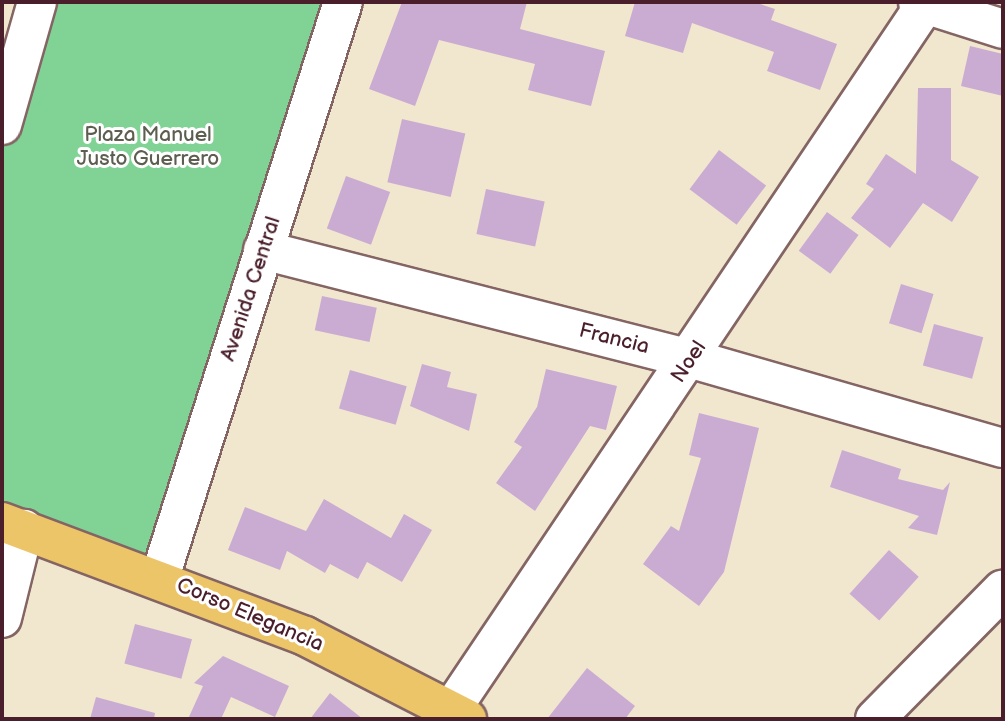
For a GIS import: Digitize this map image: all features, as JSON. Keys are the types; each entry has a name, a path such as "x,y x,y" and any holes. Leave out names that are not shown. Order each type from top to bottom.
{"main road":[{"name":"Corso Elegancia","path":"13,526 160,577 305,636 455,716"}],"street":[{"path":"2,125 37,2"},
{"name":"Avenida Central","path":"160,577 344,2"},
{"path":"924,2 1003,29"},
{"name":"Noel","path":"455,716 924,2"},
{"name":"Francia","path":"263,250 692,359 1003,448"},
{"path":"2,618 13,526"},
{"path":"875,719 1003,589"}],"green space":[{"name":"Plaza Manuel Justo Guerrero","path":"38,2 343,2 160,577 2,522 2,139"}],"building":[{"path":"402,2 527,2 520,29 605,51 591,106 528,90 535,64 439,40 415,106 369,89"},
{"path":"635,2 754,2 775,9 771,20 837,44 820,90 767,71 774,52 692,23 683,53 625,36"},
{"path":"970,46 1003,54 1003,96 961,86"},
{"path":"918,88 951,88 951,160 979,177 952,222 923,203 890,248 851,218 874,189 866,184 886,154 916,174"},
{"path":"402,119 465,134 451,197 387,182"},
{"path":"719,150 766,186 737,225 690,189"},
{"path":"346,176 390,192 371,245 327,229"},
{"path":"486,189 545,201 535,246 476,234"},
{"path":"827,212 859,235 830,274 799,251"},
{"path":"901,284 934,294 922,333 889,323"},
{"path":"322,296 377,308 369,342 315,330"},
{"path":"934,324 983,337 972,379 923,366"},
{"path":"422,364 451,372 447,387 477,394 469,431 410,406"},
{"path":"546,369 617,386 606,430 590,426 535,511 496,483 522,447 514,442 537,407"},
{"path":"350,370 407,386 396,425 339,408"},
{"path":"699,413 759,428 724,572 699,606 643,564 671,526 679,531 701,458 689,455"},
{"path":"842,450 901,469 898,479 943,490 950,482 937,535 908,528 919,516 830,487"},
{"path":"324,499 391,538 404,514 432,530 402,582 367,562 358,579 330,564 325,573 287,551 280,570 228,550 245,507 306,531"},
{"path":"889,550 919,577 879,621 850,594"},
{"path":"135,624 192,639 181,679 124,664"},
{"path":"223,656 289,686 275,717 231,697 221,719 188,719 203,686 194,683"},
{"path":"587,668 635,706 625,719 547,719"},
{"path":"330,693 363,719 310,719"},
{"path":"96,697 155,713 154,719 90,719"}]}
